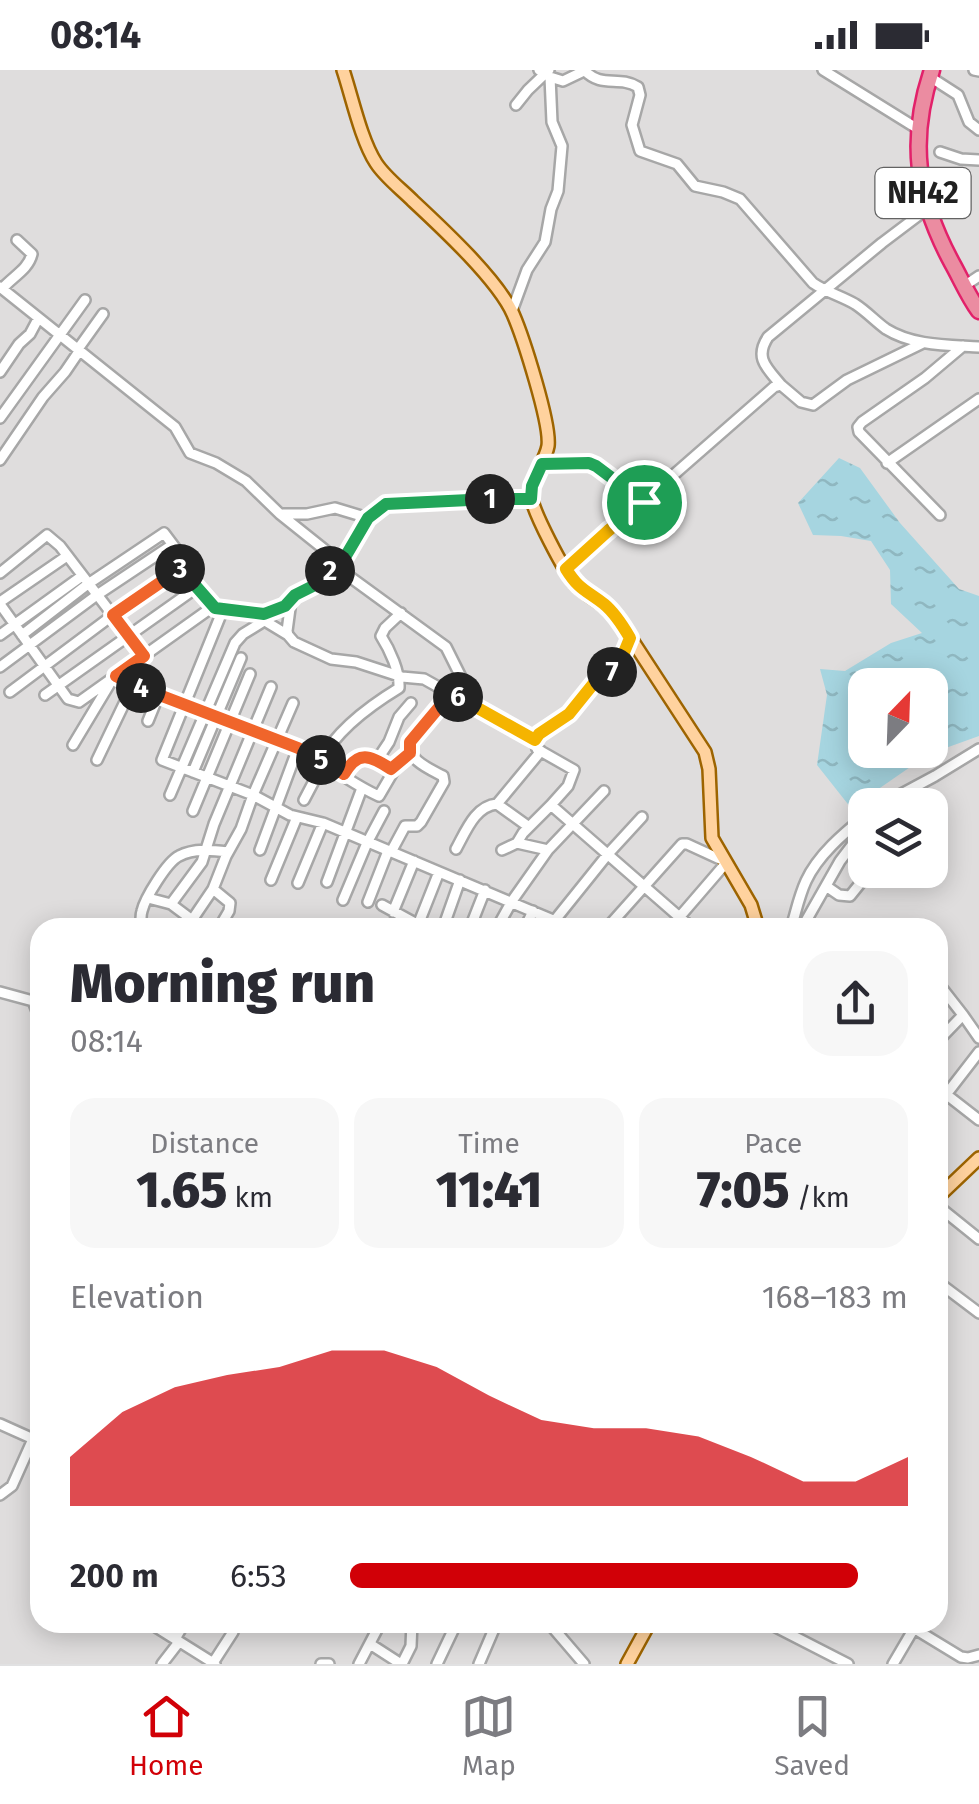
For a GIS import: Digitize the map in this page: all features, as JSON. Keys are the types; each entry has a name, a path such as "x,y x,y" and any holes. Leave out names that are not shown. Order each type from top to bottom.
{"highway":[{"name":"NH42","path":"931,74 918,128 921,185 927,209 978,310"}],"main road":[{"path":"342,70 366,144 378,167 474,263 512,311 544,414 548,446 532,486 531,499 566,569 580,588 610,610 704,752 709,769 712,838 752,905 755,918"},
{"path":"948,1185 978,1161"},
{"path":"624,1664 640,1633"}],"street":[{"path":"823,70 918,128"},
{"path":"546,73 563,81 586,71 600,81 635,84 640,94 632,125 640,151 672,162 702,189 740,199 766,232 788,251 806,278 854,304 886,328 923,342 979,348"},
{"path":"512,311 528,270 544,245 550,209 558,191 562,146 552,122 546,73"},
{"path":"516,104 546,73"},
{"path":"931,74 958,95 969,122 979,130"},
{"path":"918,147 979,160"},
{"path":"923,342 847,380 813,405 805,404 781,385 760,354 764,342 776,329 927,209"},
{"path":"17,240 32,258 18,276 1,288 175,428 190,453 246,481 338,564 448,650 461,677 410,742 410,753 391,769"},
{"path":"964,286 979,276"},
{"path":"0,418 85,300"},
{"path":"0,460 103,314"},
{"path":"0,372 38,319"},
{"path":"940,515 859,432 860,424 963,346"},
{"path":"566,569 774,387 781,385"},
{"path":"887,462 979,398"},
{"path":"542,464 589,463 644,502"},
{"path":"67,556 0,603 68,699 79,702 211,608 271,614 285,606 338,564 378,508 393,502 531,499"},
{"path":"280,514 335,508 368,518"},
{"path":"0,635 164,533 187,564 187,576 196,588 220,607"},
{"path":"0,573 47,535 60,546 144,656"},
{"path":"0,667 172,545"},
{"path":"10,692 187,564"},
{"path":"22,635 85,580"},
{"path":"45,695 196,588"},
{"path":"288,635 291,600"},
{"path":"220,607 161,756 163,761 550,918"},
{"path":"249,612 294,642 331,658 397,676 424,679 535,740"},
{"path":"304,800 337,737 382,697 399,688 390,650 381,634 400,613"},
{"path":"188,770 206,712 238,637 264,621"},
{"path":"502,850 517,843 568,786 574,770 541,751 535,740 569,714 594,683 613,672 630,638"},
{"path":"170,796 217,717 241,658"},
{"path":"192,811 250,674"},
{"path":"114,677 298,748 380,796 393,774 374,758 357,758 344,774"},
{"path":"73,746 114,677"},
{"path":"97,760 133,685"},
{"path":"170,904 199,866 271,687"},
{"path":"148,721 159,694"},
{"path":"193,918 213,890 228,852 242,830 293,703"},
{"path":"374,758 385,749 399,717 411,703"},
{"path":"260,850 298,748"},
{"path":"911,788 979,749"},
{"path":"498,804 541,751"},
{"path":"368,902 405,826 421,822 444,782 443,776 410,753"},
{"path":"328,882 362,788"},
{"path":"503,918 548,850 604,791"},
{"path":"456,849 480,810 492,803 528,828"},
{"path":"551,805 680,918"},
{"path":"344,900 384,811"},
{"path":"557,918 642,817"},
{"path":"272,880 297,818"},
{"path":"298,883 322,823"},
{"path":"794,918 808,878 848,831"},
{"path":"517,843 548,850"},
{"path":"616,918 682,844 688,844 725,862 678,916"},
{"path":"141,918 148,898 177,857 205,850 228,852"},
{"path":"808,918 848,853"},
{"path":"393,912 414,862"},
{"path":"424,918 438,872"},
{"path":"446,918 460,880"},
{"path":"826,886 850,896 857,888"},
{"path":"182,888 204,902"},
{"path":"213,890 230,903 225,918"},
{"path":"474,918 485,890"},
{"path":"148,898 170,904 189,918"},
{"path":"382,905 405,918"},
{"path":"530,918 533,911"},
{"path":"0,992 30,1000"},
{"path":"948,995 978,1034"},
{"path":"948,1029 964,1015"},
{"path":"948,1086 979,1052"},
{"path":"948,1097 979,1120"},
{"path":"948,1214 979,1239"},
{"path":"948,1290 979,1313"},
{"path":"0,1424 30,1437"},
{"path":"0,1495 12,1486 30,1452"},
{"path":"166,1633 214,1664 232,1633"},
{"path":"162,1664 180,1633"},
{"path":"359,1664 376,1633"},
{"path":"370,1644 402,1664 411,1646 410,1633"},
{"path":"437,1664 451,1633"},
{"path":"479,1664 492,1633"},
{"path":"557,1633 584,1664"},
{"path":"787,1633 848,1664"},
{"path":"893,1664 911,1633"},
{"path":"922,1633 960,1657 979,1655"}],"shaded area":[{"path":"0,70 979,70 979,1664 0,1664"}],"water":[{"path":"839,458 860,468 900,523 959,589 979,596 979,736 948,747 948,668 850,668 891,643 922,633 891,604 890,570 871,541 813,535 798,503"},
{"path":"820,669 848,669 848,768 909,768 880,788 848,788 848,804 817,765 827,695"}],"route":[{"path":"584,462 596,466 644,502 566,569 580,588 610,610 630,638 620,662 613,672 594,683 562,721 535,740 451,693 410,742 410,753 391,769 374,758 360,757 344,774 298,748 116,676 144,656 113,615 187,564 187,576 215,608 271,614 344,559 368,518 386,504 531,499 542,464 584,462"}]}
